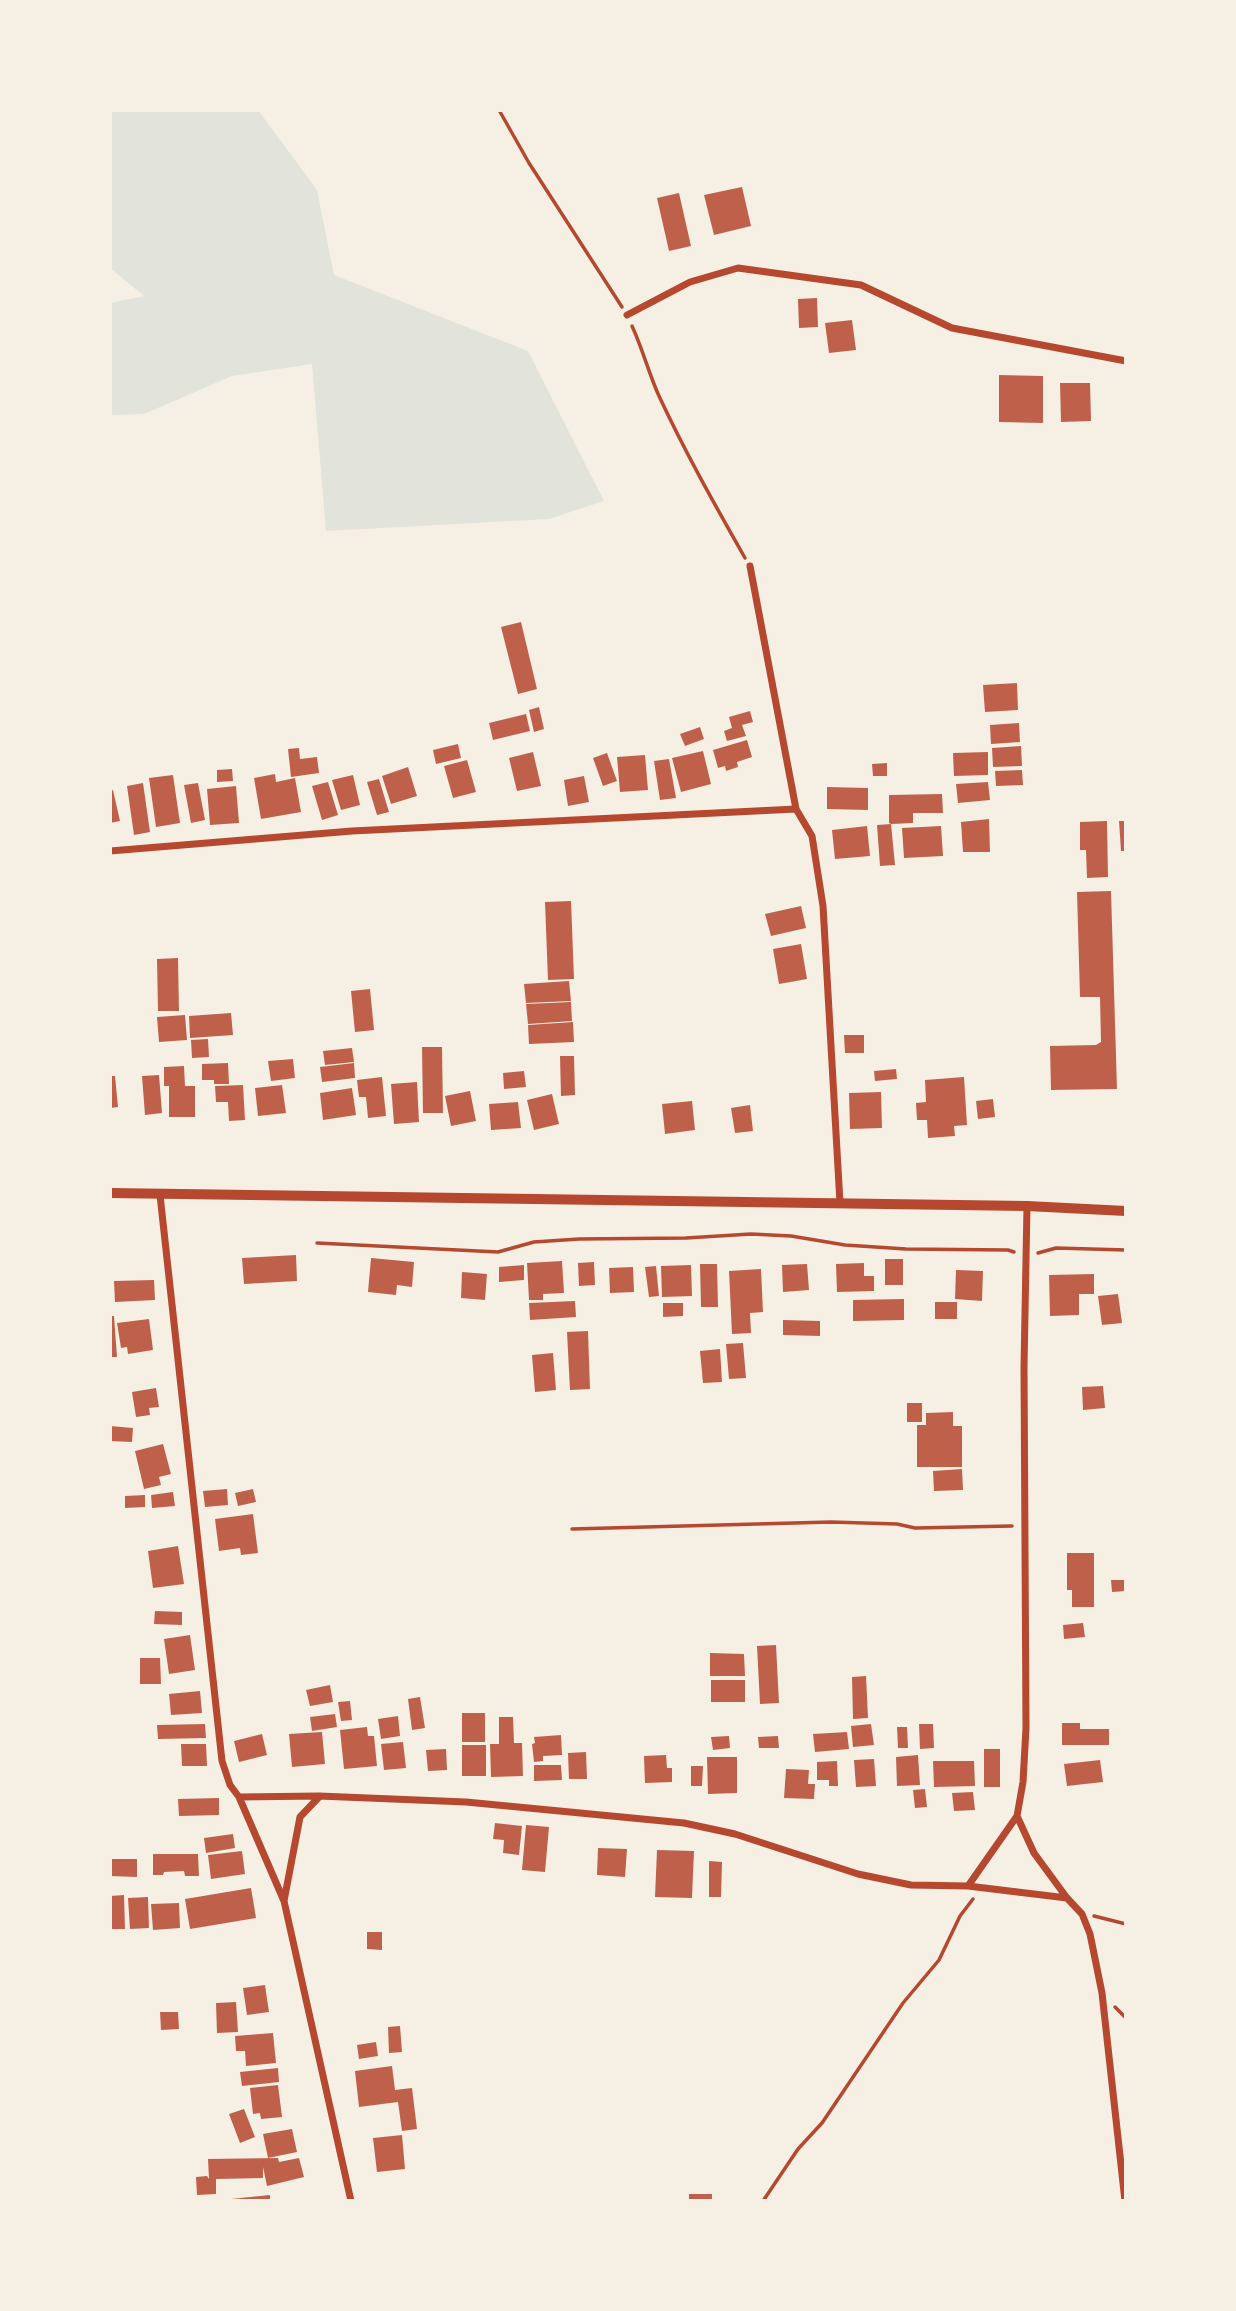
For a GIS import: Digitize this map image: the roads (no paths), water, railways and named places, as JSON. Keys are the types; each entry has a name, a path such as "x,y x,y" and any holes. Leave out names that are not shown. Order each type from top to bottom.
{"street":[{"path":"626,315 690,282 738,268 861,285 952,328 1126,361"},
{"path":"750,566 796,809 812,836 823,906 840,1203"},
{"path":"110,851 352,831 796,809"},
{"path":"110,1193 1027,1206 1126,1211"},
{"path":"160,1195 222,1761 230,1785 239,1797 284,1901 351,2201"},
{"path":"968,1886 1017,1816 1023,1782 1026,1728 1027,1206"},
{"path":"239,1797 320,1796 466,1802 684,1823 735,1834 858,1874 911,1885 968,1886 1067,1898"},
{"path":"284,1901 300,1817 320,1796"},
{"path":"1017,1816 1034,1853 1082,1914 1097,1962 1125,2201"}]}
